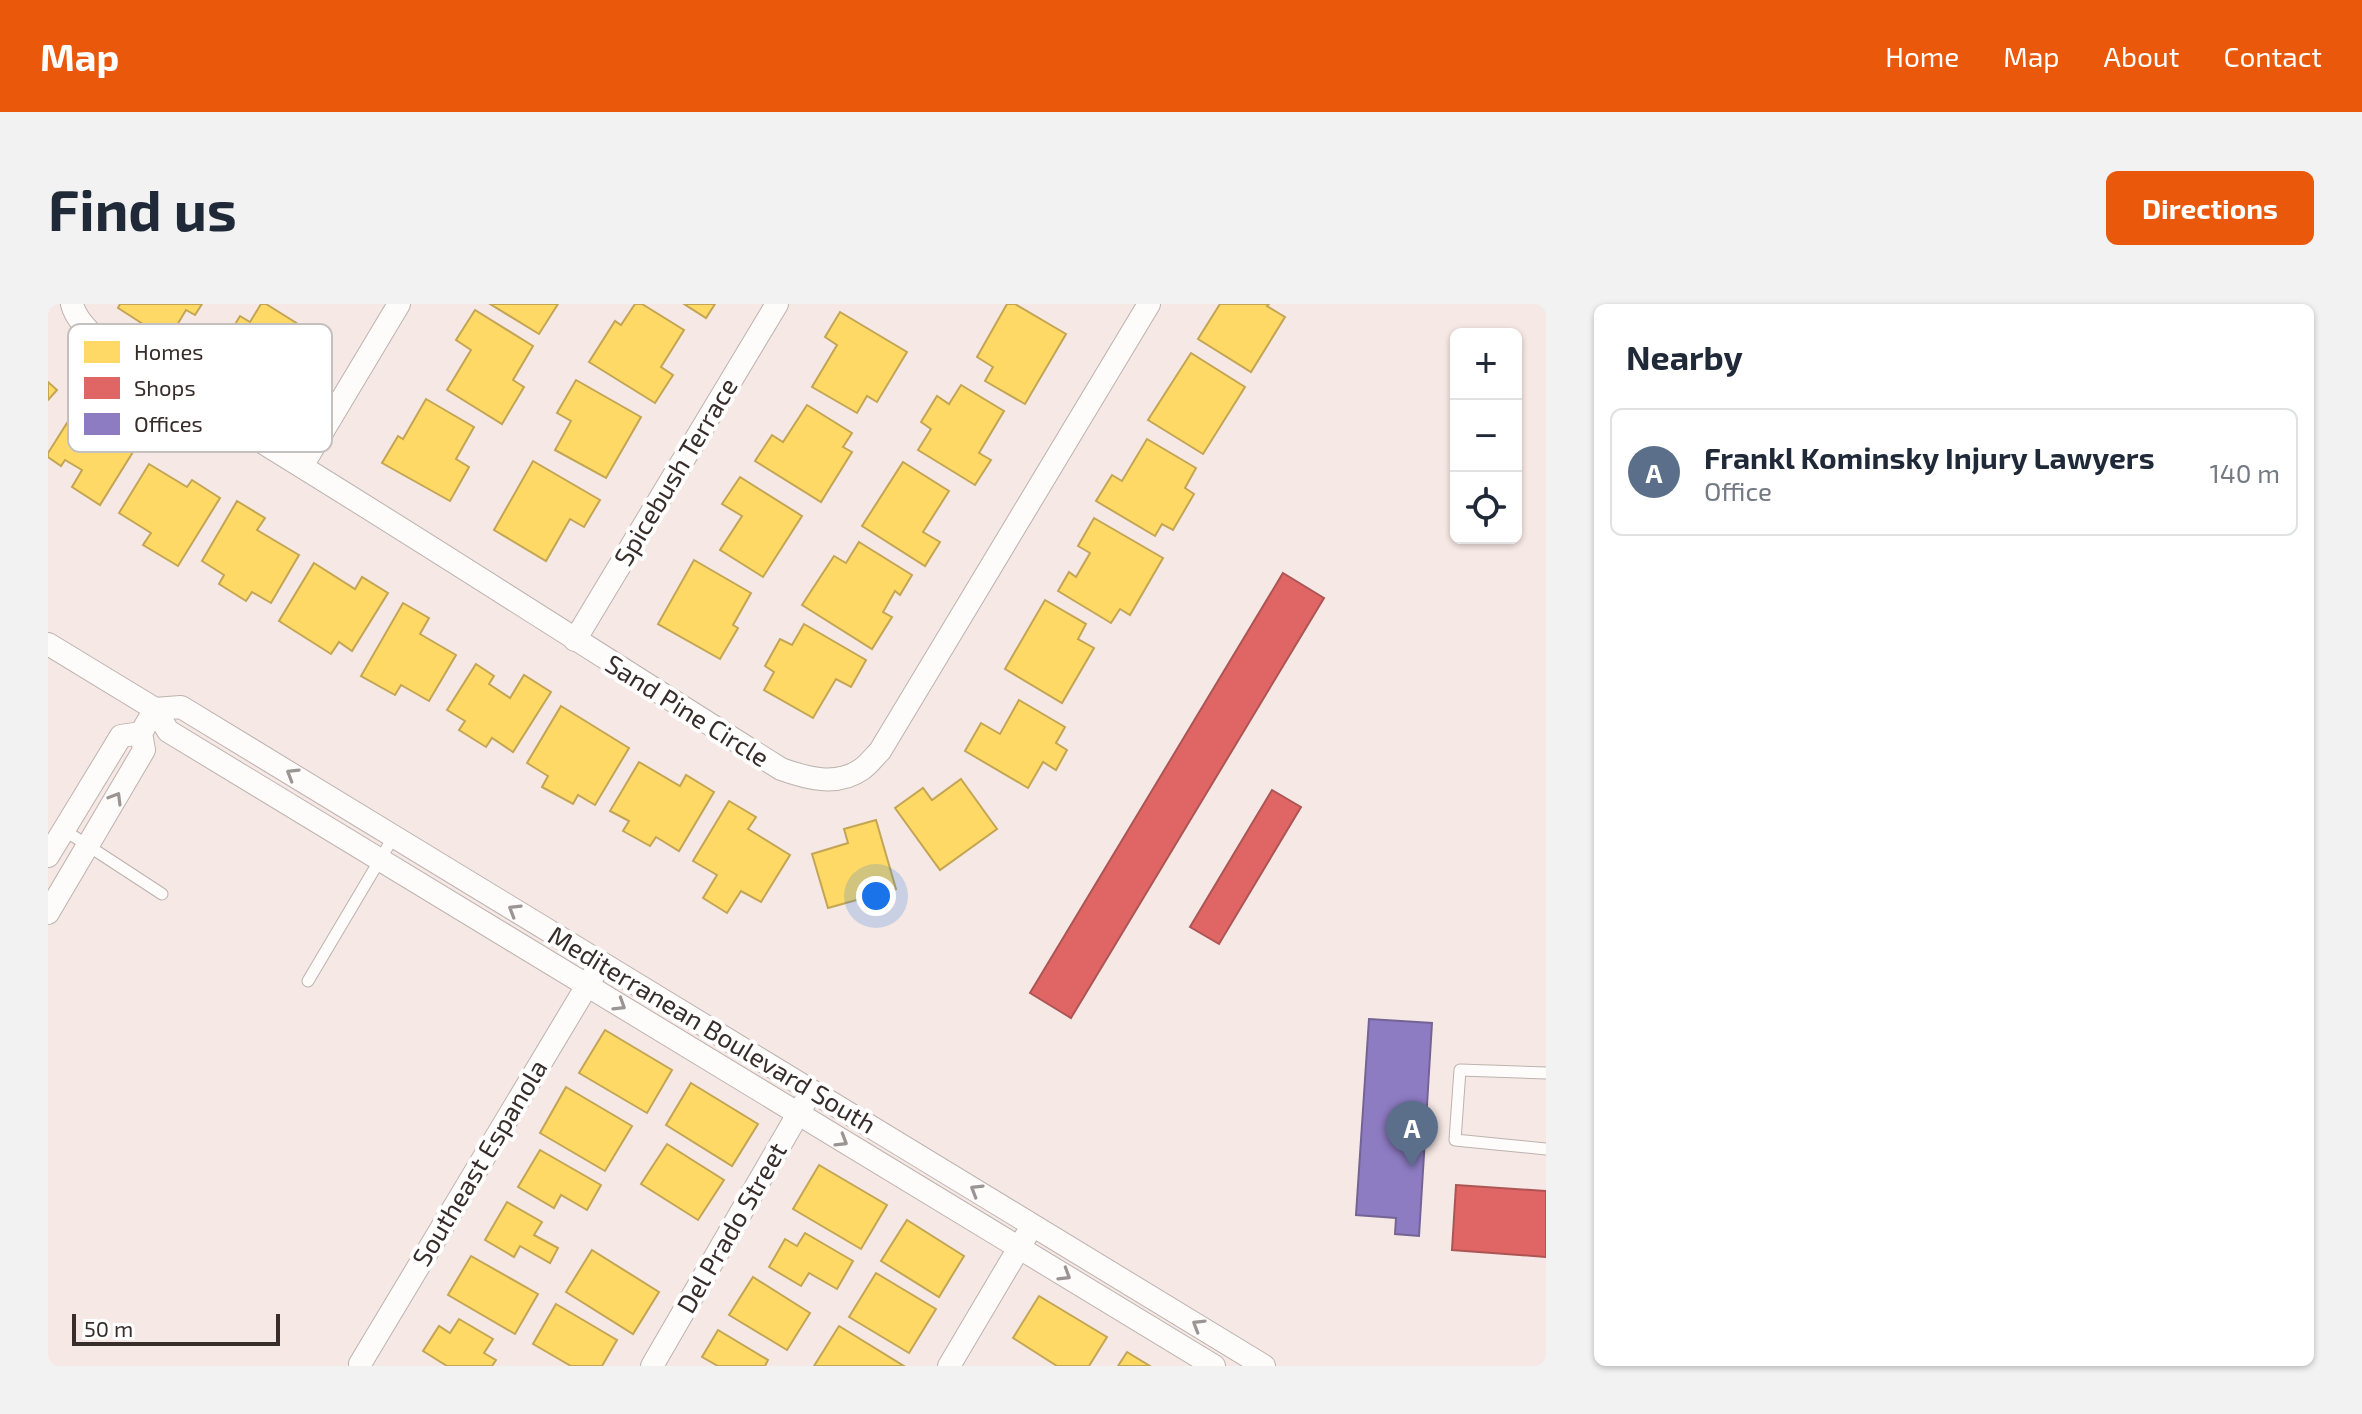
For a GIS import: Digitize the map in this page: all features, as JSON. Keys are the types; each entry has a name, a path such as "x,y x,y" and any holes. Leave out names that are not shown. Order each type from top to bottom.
{"street":[{"name":"Sand Pine Circle","path":"72,304 74,315 83,324"},
{"path":"332,416 399,304"},
{"name":"Spicebush Terrace","path":"575,640 777,304"},
{"name":"Sand Pine Circle","path":"279,452 781,769 807,778 833,780 860,770 880,751 1149,304"},
{"path":"302,466 310,452"},
{"name":"Mediterranean Boulevard South","path":"48,644 155,709 168,731 1214,1366"},
{"name":"Mediterranean Boulevard South","path":"155,709 181,707 1033,1225 1254,1363"},
{"path":"48,913 144,750 141,733 155,709"},
{"path":"48,856 121,736 141,733"},
{"name":"Southeast Espanola","path":"360,1364 601,962"},
{"name":"Del Prado Street","path":"652,1366 812,1091"},
{"path":"949,1366 1033,1225"}],"lane":[{"path":"64,830 162,894"},
{"path":"308,981 394,836"},
{"path":"1546,1073 1460,1070 1455,1140 1546,1149"}],"building: Homes":[{"path":"120,304 202,304 195,315 186,310 178,324 143,324 118,308"},
{"path":"261,304 266,304 298,324 235,324 240,316 250,322"},
{"path":"490,304 558,304 539,334"},
{"path":"635,304 642,304 684,330 661,367 673,375 655,403 589,362 615,321 621,325"},
{"path":"684,304 715,304 706,318"},
{"path":"1007,304 1015,304 1066,334 1025,404 985,381 993,367 977,357"},
{"path":"1220,304 1269,304 1267,306 1285,317 1251,372 1198,339"},
{"path":"475,310 533,346 513,380 524,387 502,424 447,390 471,350 456,340"},
{"path":"840,312 907,352 877,402 867,396 857,413 812,387 837,345 825,337"},
{"path":"1191,353 1245,387 1203,454 1148,420"},
{"path":"576,380 641,417 606,478 555,450 571,421 557,413"},
{"path":"48,382 57,390 48,400"},
{"path":"961,385 1004,411 979,453 991,460 975,485 918,450 931,429 921,422 937,396 949,404"},
{"path":"426,399 474,427 456,459 469,467 450,501 382,463 398,436 403,439"},
{"path":"807,405 852,433 843,447 852,452 821,502 755,461 772,435 783,442"},
{"path":"67,423 68,452 133,452 100,505 72,487 82,470 65,460 61,466 48,457"},
{"path":"1147,439 1196,468 1185,488 1194,494 1173,530 1162,524 1155,536 1096,501 1112,475 1122,481"},
{"path":"533,461 600,500 584,527 570,519 546,561 494,530"},
{"path":"903,462 949,491 923,532 940,542 925,566 862,526"},
{"path":"149,464 187,487 192,480 220,498 178,566 143,545 151,533 119,513"},
{"path":"740,477 802,516 763,577 720,550 742,516 722,504"},
{"path":"237,501 265,518 257,530 299,555 271,603 252,592 246,601 219,584 224,575 202,561"},
{"path":"1094,518 1163,558 1130,615 1120,609 1111,623 1058,591 1069,572 1076,577 1090,553 1078,546"},
{"path":"859,542 912,575 900,595 895,591 883,612 892,617 872,649 802,605 834,556 846,563"},
{"path":"694,560 751,593 733,625 738,628 720,659 658,624"},
{"path":"314,563 355,589 362,577 388,593 352,651 339,642 331,654 279,621"},
{"path":"1045,600 1086,624 1078,639 1094,648 1062,703 1005,669"},
{"path":"403,603 429,618 420,634 456,655 429,701 401,685 395,695 361,676"},
{"path":"804,624 866,660 851,687 836,679 813,718 764,690 774,672 765,666 780,639 792,645"},
{"path":"476,664 494,676 489,684 510,698 524,675 551,692 513,752 492,738 486,747 459,730 465,721 447,710"},
{"path":"1019,700 1065,727 1056,743 1067,750 1056,770 1043,762 1028,788 965,751 981,723 1000,734"},
{"path":"561,706 629,748 595,805 578,795 573,804 542,787 548,776 527,763"},
{"path":"639,762 680,786 686,775 714,792 679,851 656,837 650,846 623,831 629,821 610,811"},
{"path":"961,779 997,829 940,870 895,808 923,788 932,800"},
{"path":"729,801 756,817 748,829 790,855 761,902 741,891 727,913 703,898 717,875 693,861"},
{"path":"876,820 896,889 828,908 812,854 848,843 844,829"},
{"path":"605,1030 672,1070 647,1113 579,1073"},
{"path":"691,1083 758,1124 732,1166 666,1125"},
{"path":"566,1087 632,1126 605,1171 540,1133"},
{"path":"667,1144 724,1180 698,1220 641,1184"},
{"path":"540,1150 601,1185 587,1210 561,1195 554,1208 518,1187"},
{"path":"819,1165 887,1205 861,1249 793,1209"},
{"path":"507,1202 542,1222 534,1235 558,1248 550,1263 520,1246 514,1257 485,1240"},
{"path":"907,1220 964,1256 939,1297 881,1261"},
{"path":"805,1233 853,1261 837,1289 809,1273 801,1286 769,1267 785,1239 797,1246"},
{"path":"592,1250 659,1292 633,1334 566,1292"},
{"path":"471,1256 538,1294 515,1334 448,1295"},
{"path":"876,1273 936,1309 909,1353 849,1317"},
{"path":"753,1277 810,1313 787,1350 729,1315"},
{"path":"1039,1296 1107,1337 1089,1366 1057,1366 1013,1338"},
{"path":"556,1304 617,1340 602,1366 571,1366 533,1344"},
{"path":"459,1319 493,1339 484,1353 496,1360 492,1366 447,1366 423,1351 439,1326 450,1333"},
{"path":"839,1326 904,1366 814,1366"},
{"path":"718,1330 768,1360 765,1366 718,1366 702,1357"},
{"path":"1127,1352 1150,1366 1118,1366"}],"building: Shops":[{"path":"1283,573 1324,598 1071,1018 1030,993"},
{"path":"1272,790 1301,807 1219,944 1190,927"},
{"path":"1456,1185 1546,1191 1546,1257 1452,1250"}],"building: Offices":[{"path":"1369,1019 1432,1023 1419,1236 1395,1234 1396,1218 1356,1215"}],"place":[{"name":"Frankl Kominsky Injury Lawyers","path":"1412,1167"}]}
